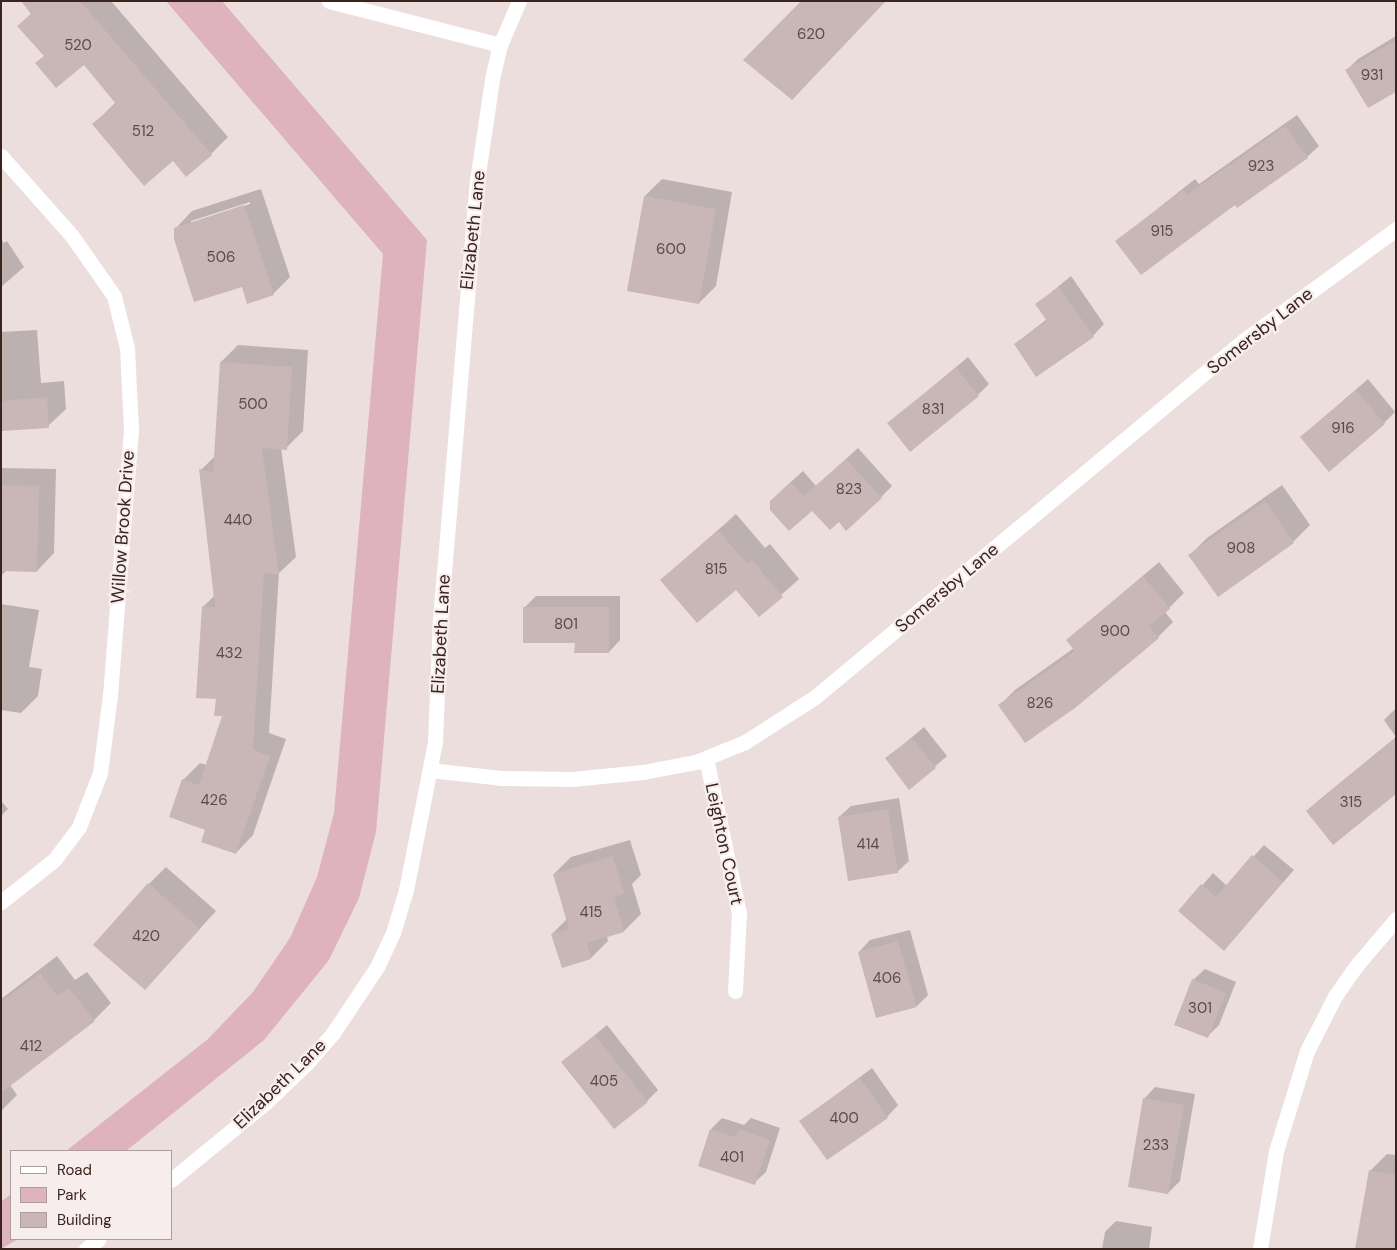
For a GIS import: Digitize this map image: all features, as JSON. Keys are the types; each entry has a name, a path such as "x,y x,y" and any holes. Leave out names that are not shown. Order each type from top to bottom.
{"street":[{"path":"329,1 500,45"},
{"name":"Elizabeth Lane","path":"172,1179 306,1064 354,1005 378,967 393,933 419,835 430,770 465,297 477,181 492,79 500,45 519,1"},
{"name":"Willow Brook Drive","path":"1,156 72,236 114,296 128,348 131,429 110,695 100,773 79,827 54,860 1,902"},
{"name":"Somersby Lane","path":"430,770 501,778 572,779 643,772 706,758 745,742 815,697 1243,341 1396,229"},
{"name":"Leighton Court","path":"706,758 739,913 735,991"},
{"path":"1260,1249 1276,1151 1307,1051 1345,981 1396,920"},
{"path":"86,1249 98,1240"}],"green space":[{"path":"166,1 222,1 427,240 376,832 359,898 329,960 264,1040 127,1150 67,1150 208,1039 253,992 290,938 317,877 334,813 383,254"},
{"path":"10,1195 10,1240 16,1240 1,1249 1,1202"}],"building":[{"path":"21,1 80,1 212,155 186,177 173,161 144,186 92,124 116,104 84,65 56,88 35,63 44,56 17,26 31,14"},
{"path":"801,1 886,1 792,100 743,60"},
{"path":"1396,40 1396,92 1368,108 1345,70"},
{"path":"1285,126 1308,158 1237,208 1235,205 1141,275 1115,241 1183,190 1187,195"},
{"path":"644,196 716,209 699,304 627,291"},
{"path":"244,205 274,295 247,304 242,287 194,302 174,239 174,228"},
{"path":"1059,287 1094,337 1036,377 1014,344 1047,321 1035,304"},
{"path":"220,362 292,367 287,450 262,448 279,575 264,572 253,750 270,756 236,854 201,842 205,830 169,817 182,779 199,785 222,716 214,716 216,699 196,698 202,606 215,607 199,469 213,472"},
{"path":"956,368 979,396 910,452 887,423"},
{"path":"1356,390 1385,424 1329,472 1300,437"},
{"path":"47,397 49,428 1,431 1,401"},
{"path":"846,459 882,498 846,531 839,522 830,530 812,511 789,531 770,510 770,501 791,482 804,496"},
{"path":"1,485 39,486 37,572 1,571"},
{"path":"1265,501 1294,543 1218,597 1188,555"},
{"path":"718,530 747,564 752,560 783,597 759,617 736,590 697,623 660,580"},
{"path":"1143,576 1170,609 1149,626 1159,638 1075,708 1025,743 998,705 1075,651 1066,640"},
{"path":"523,607 609,607 609,653 574,653 575,643 523,643"},
{"path":"912,738 936,768 909,790 885,758"},
{"path":"1396,738 1396,794 1333,845 1306,811"},
{"path":"888,809 898,873 848,881 838,817"},
{"path":"1252,855 1283,882 1224,951 1178,911 1201,884 1216,897"},
{"path":"613,856 624,893 614,897 624,932 587,943 591,959 562,968 551,934 569,929 553,874"},
{"path":"148,883 200,929 145,990 93,945"},
{"path":"898,941 917,1007 876,1018 858,952"},
{"path":"40,973 57,996 69,988 95,1021 1,1093 1,1002"},
{"path":"1192,979 1226,993 1208,1038 1174,1025"},
{"path":"595,1035 648,1102 614,1129 561,1062"},
{"path":"860,1078 888,1118 827,1160 799,1121"},
{"path":"1143,1098 1184,1105 1168,1194 1128,1187"},
{"path":"710,1129 736,1137 739,1129 770,1140 755,1185 698,1166"},
{"path":"1369,1170 1396,1175 1396,1249 1355,1249"}]}
